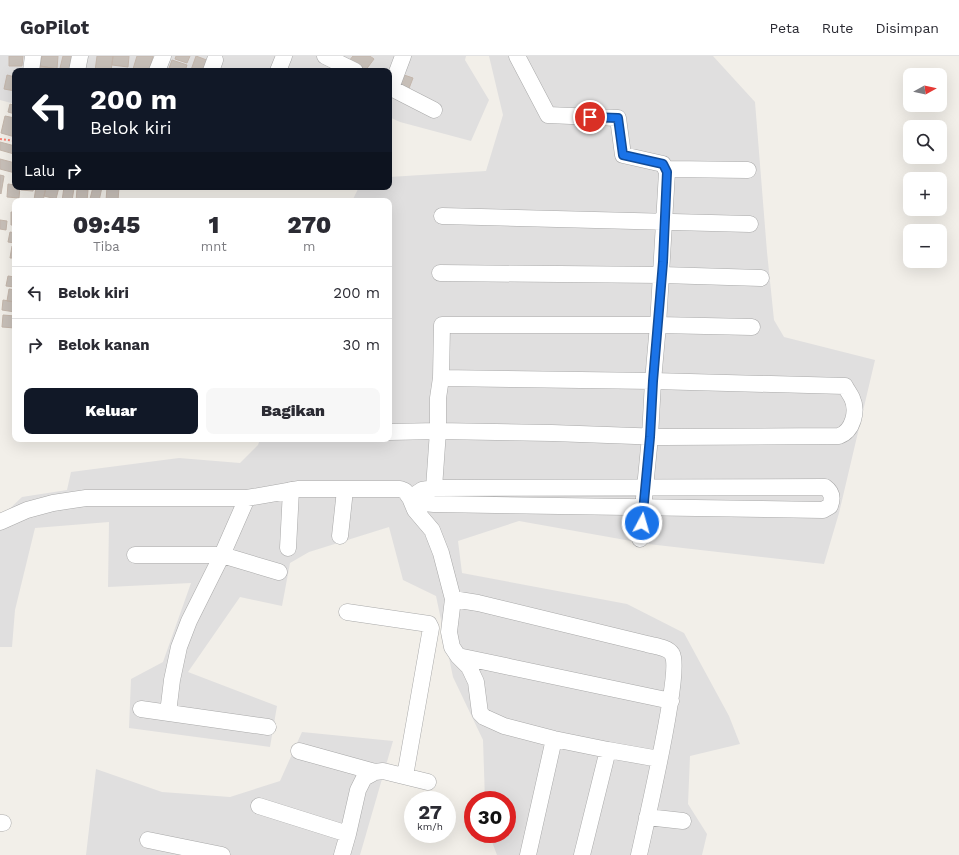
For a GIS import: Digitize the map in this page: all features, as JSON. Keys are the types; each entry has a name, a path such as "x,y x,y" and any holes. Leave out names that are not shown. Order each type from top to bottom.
{"street":[{"path":"31,68 33,56"},
{"path":"78,68 80,56"},
{"path":"158,68 163,56"},
{"path":"279,68 284,56"},
{"path":"325,56 349,68"},
{"path":"392,83 403,56"},
{"path":"517,56 548,115 618,118 623,155 663,164 667,172 662,275 650,437 640,538"},
{"path":"392,89 434,110"},
{"path":"667,172 670,169 748,170"},
{"path":"442,216 750,224"},
{"path":"440,273 662,275 761,278"},
{"path":"434,488 438,431 438,398 441,378 442,325 658,325 752,327"},
{"path":"392,432 438,431 552,433 650,437 839,436 845,434 850,428 855,412 852,397 845,386 441,378"},
{"path":"825,487 830,490 833,499 830,506 823,510 434,504 410,498 422,490 434,488 825,487"},
{"path":"0,522 27,510 54,503 86,498 247,498 299,489 400,489 405,491 415,510 432,530 441,554 453,598 449,632 452,647 458,656 469,667 476,682 480,713 484,717 504,726 554,739 659,759"},
{"path":"288,548 291,490"},
{"path":"340,536 346,490"},
{"path":"168,712 172,680 179,647 189,621 222,555 247,498"},
{"path":"135,555 222,555 279,572"},
{"path":"453,598 668,650 671,653 673,660 671,701 639,855"},
{"path":"347,612 425,623 429,624 431,628 405,776"},
{"path":"458,656 671,701"},
{"path":"142,708 268,727"},
{"path":"528,855 554,739"},
{"path":"582,855 608,750"},
{"path":"299,751 375,772"},
{"path":"342,855 358,790 364,778 375,772 383,771 428,782"},
{"path":"259,806 348,834"},
{"path":"647,817 683,821"},
{"path":"148,840 222,855"}],"path":[{"path":"0,139 12,141"}],"shaded area":[{"path":"0,56 356,56 368,62 372,56 466,56 465,60 489,100 471,141 400,122 392,118 392,68 12,68 12,103 0,100"},
{"path":"489,56 713,56 755,102 774,320 784,337 875,360 839,513 824,564 648,544 519,521 458,541 462,573 627,604 684,633 729,716 740,744 690,756 688,804 707,834 702,855 497,855 492,843 516,843 516,791 485,791 483,740 453,677 436,596 403,580 389,527 309,552 290,563 282,606 240,597 188,672 277,706 270,747 129,728 131,679 163,662 191,583 108,587 109,522 35,528 15,610 12,647 0,647 0,518 22,497 67,490 71,472 179,458 240,463 258,445 259,442 392,442 392,198 354,198 358,190 392,190 392,177 486,171 503,115"},
{"path":"302,732 393,741 360,855 86,855 96,769 162,792 230,797 280,781"}],"building":[{"path":"9,56 23,56 22,66 9,66"},
{"path":"42,56 58,56 57,68 40,66"},
{"path":"63,56 76,56 74,68 60,68"},
{"path":"97,56 113,56 111,68 95,68"},
{"path":"113,56 129,56 128,67 112,65"},
{"path":"137,56 153,56 150,68 133,68"},
{"path":"176,56 190,56 187,63 175,59"},
{"path":"196,56 212,62 209,68 192,68"},
{"path":"353,56 370,56 374,59 367,68 355,68 348,62"},
{"path":"172,60 187,65 186,68 169,68"},
{"path":"40,66 51,68 40,68"},
{"path":"401,74 413,78 408,91 397,87"},
{"path":"7,75 12,76 12,90 4,89"},
{"path":"10,104 12,105 12,113 8,112"},
{"path":"5,116 12,117 12,136 1,133"},
{"path":"0,142 12,145 12,153 0,150"},
{"path":"0,159 12,162 12,172 0,169"},
{"path":"0,175 4,176 1,194 0,193"},
{"path":"8,184 12,185 12,190 20,190 19,198 7,197"},
{"path":"36,190 45,190 44,198 34,198"},
{"path":"45,190 58,190 56,198 44,196"},
{"path":"64,190 74,190 72,198 62,198"},
{"path":"77,190 88,190 87,198 76,198"},
{"path":"92,190 101,190 100,198 90,198"},
{"path":"107,190 119,190 118,198 106,198"},
{"path":"11,212 12,212 12,225"},
{"path":"0,220 7,221 6,230 0,229"},
{"path":"10,232 12,232 12,243 8,242"},
{"path":"12,246 12,258 10,258"},
{"path":"8,276 12,277 12,287 6,286"},
{"path":"9,289 12,290 12,302 7,301"},
{"path":"3,300 12,302 12,312 2,310"},
{"path":"3,315 12,316 12,328 2,327"}],"route":[{"path":"590,117 618,118 623,155 663,164 667,172 663,262 642,523"}]}
